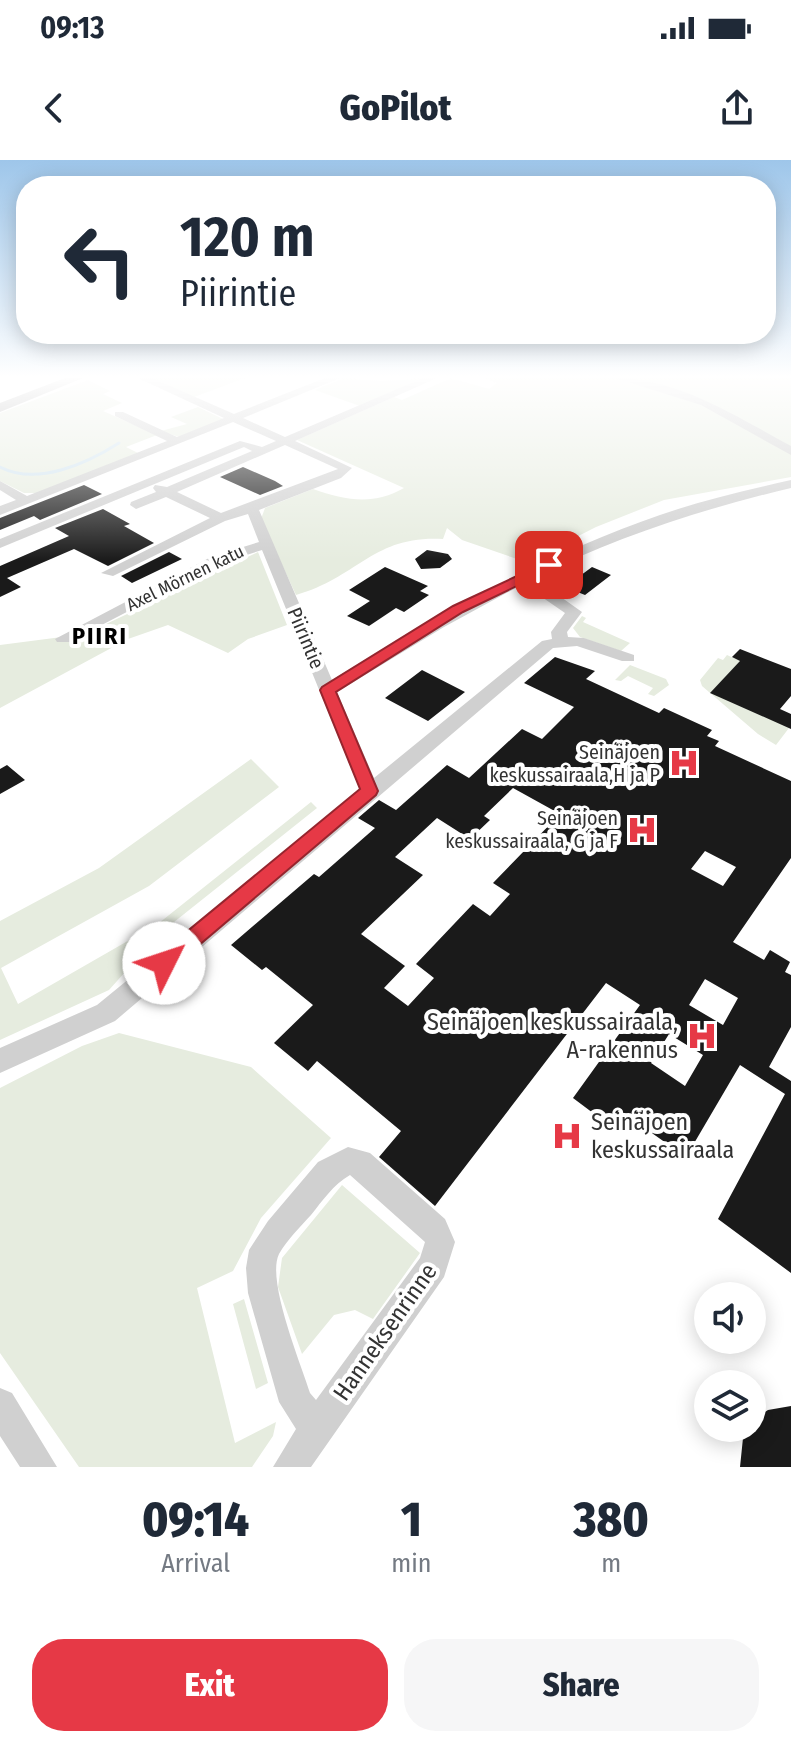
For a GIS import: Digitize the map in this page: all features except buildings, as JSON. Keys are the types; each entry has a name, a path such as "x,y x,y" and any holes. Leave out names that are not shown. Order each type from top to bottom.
{"street":[{"path":"173,439 177,441"},
{"path":"0,511 182,439"},
{"path":"108,573 220,518 346,470 281,439"},
{"path":"136,505 290,439"},
{"path":"769,439 791,451"},
{"path":"0,544 244,443 262,451"},
{"path":"114,466 220,518"},
{"path":"328,690 458,609 523,577 678,511 791,484"},
{"path":"0,485 27,501"},
{"name":"Piirintie","path":"252,508 370,791"},
{"name":"Axel Mörnen katu","path":"63,639 216,560 266,544"},
{"path":"523,577 574,612 559,632 560,641"},
{"path":"0,1061 106,1013 541,649 560,641 595,645 628,658"},
{"name":"Hanneksenrinne","path":"290,1467 439,1254 440,1242 435,1229 360,1163 348,1161 328,1172 278,1231 264,1250 261,1268 264,1293 296,1402 317,1428"},
{"path":"0,1405 40,1467"}],"shaded area":[{"path":"0,439 147,439 126,447 140,454 37,493 24,493 0,481"},
{"path":"791,439 791,477 664,500 596,527 541,555 517,559 462,540 447,528 443,539 419,540 382,550 336,578 296,595 261,519 265,508 313,489 336,496 370,499 404,488 297,440"},
{"path":"258,552 287,625 248,639 228,653 168,625 128,639 0,708 0,645 85,634"},
{"path":"582,616 586,618 583,622 630,643 621,651 580,637 573,628"},
{"path":"727,655 740,661 789,728 776,745 758,734 702,686 700,680 718,658 723,660"},
{"path":"630,665 666,679 669,685 654,696 648,694 653,688 628,676 621,681 615,680"},
{"path":"251,759 279,787 149,886 1,968 18,1004 159,923 311,802 317,808 159,934 109,990 0,1040 0,921 99,868"},
{"path":"119,1033 251,1067 331,1138 261,1218 233,1271 197,1288 235,1443 276,1422 273,1436 252,1467 79,1467 0,1353 0,1088 82,1046"},
{"path":"342,1185 420,1253 373,1319 355,1310 334,1315 302,1354 278,1287 282,1258"},
{"path":"244,1299 268,1383 256,1389 233,1304"}],"waterway":[{"path":"0,467 30,474 61,470 119,443"}],"place":[{"name":"Seinäjoen keskussairaala,H ja P","path":"684,763"},
{"name":"Seinäjoen keskussairaala, G ja F","path":"642,830"},
{"name":"Seinäjoen keskussairaala, A-rakennus","path":"702,1036"},
{"name":"Seinäjoen keskussairaala","path":"567,1136"}],"district":[{"name":"PIIRI","path":"100,636"}],"route":[{"path":"164,963 370,791 328,690 458,609 549,565"}]}
